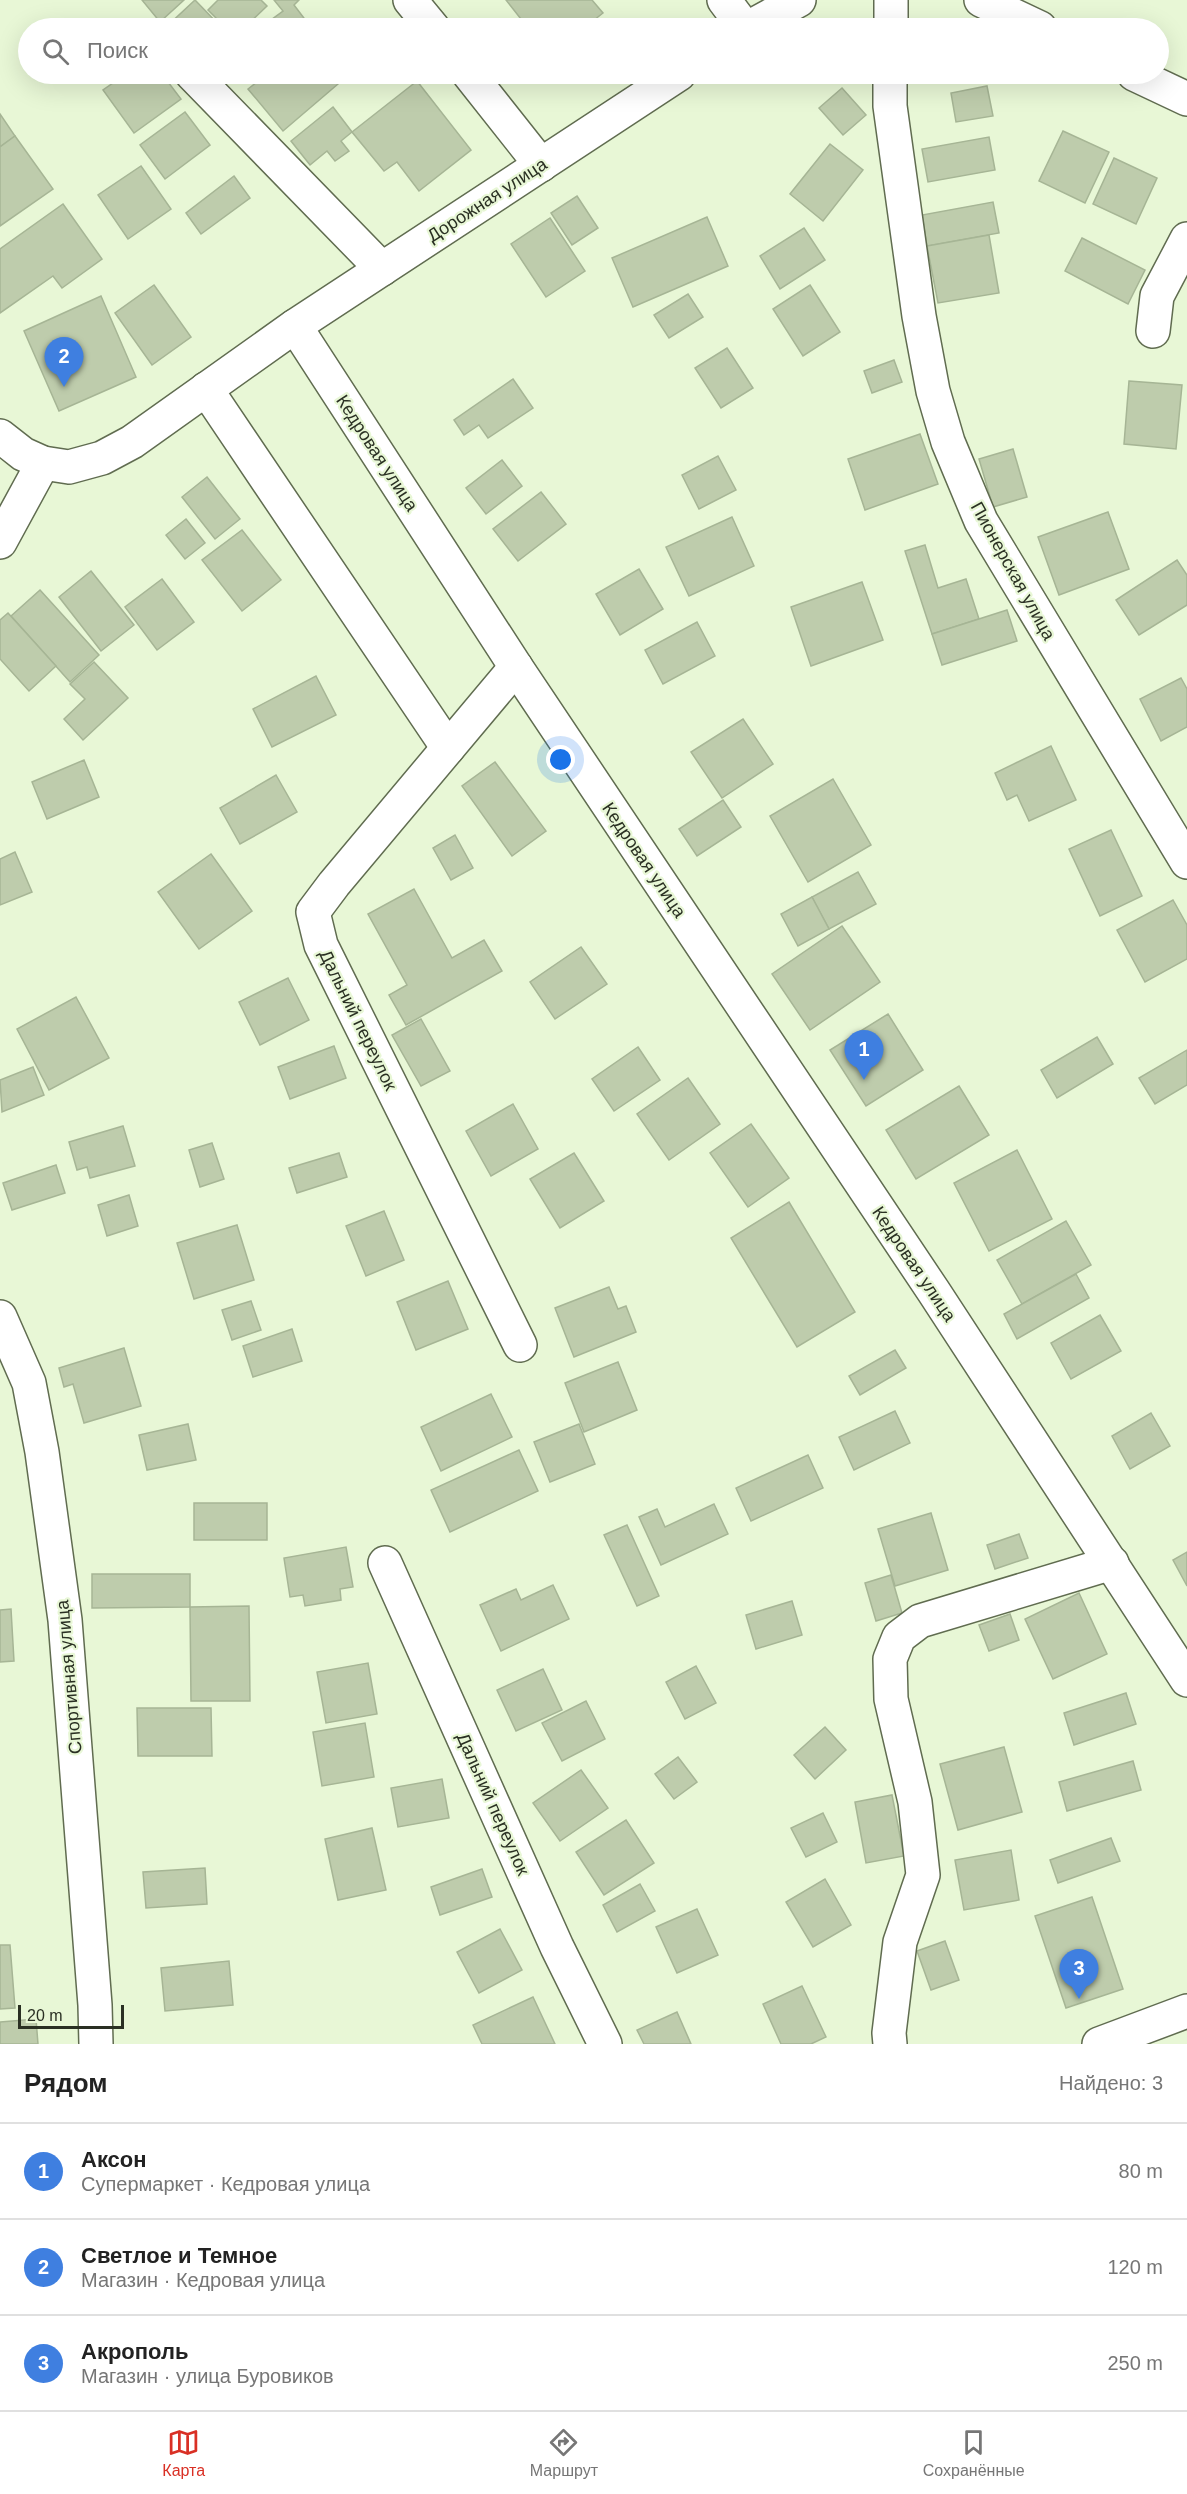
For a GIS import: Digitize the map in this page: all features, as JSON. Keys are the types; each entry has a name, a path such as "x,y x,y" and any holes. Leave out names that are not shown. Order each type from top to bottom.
{"street":[{"path":"410,0 425,18"},
{"path":"724,0 739,18"},
{"path":"766,18 799,0"},
{"path":"891,0 891,18"},
{"path":"981,0 1019,18"},
{"path":"202,84 382,268"},
{"path":"477,84 541,165"},
{"name":"Дорожная улица","path":"295,326 664,84"},
{"name":"Пионерская улица","path":"890,84 890,106 919,316 933,391 948,442 981,521 1187,862"},
{"path":"1155,84 1187,99"},
{"path":"1153,331 1157,296 1187,239"},
{"path":"0,436 23,454 43,463 69,467 102,458 132,442 295,326"},
{"name":"Кедровая улица","path":"295,326 516,668 1112,1563 1187,1680"},
{"path":"206,389 448,747"},
{"path":"0,542 43,463"},
{"name":"Дальний переулок","path":"516,668 313,912 321,945 520,1345"},
{"name":"Спортивная улица","path":"0,1317 29,1383 42,1452 65,1620 95,2005 96,2044"},
{"name":"Дальний переулок","path":"385,1563 557,1947 605,2044"},
{"path":"890,2044 889,2032 900,1942 923,1875 915,1802 891,1699 890,1659 899,1637 920,1621 1112,1563"},
{"path":"1099,2044 1187,2011"}],"building":[{"path":"142,0 184,0 164,18 157,18"},
{"path":"195,0 212,18 176,18"},
{"path":"218,0 261,0 267,6 254,18 216,18 208,10"},
{"path":"274,0 299,0 294,5 304,18 274,18 283,11"},
{"path":"506,0 592,0 603,13 597,18 520,18"},
{"path":"112,84 170,84 181,99 134,133 103,90"},
{"path":"254,84 338,84 283,131 248,89"},
{"path":"413,84 419,84 471,150 419,191 397,162 384,171 352,132"},
{"path":"987,86 993,116 956,122 951,93"},
{"path":"842,88 866,115 843,135 819,108"},
{"path":"333,107 352,132 341,141 349,151 335,161 327,151 310,165 291,141"},
{"path":"185,112 210,145 165,179 140,145"},
{"path":"0,114 15,136 0,147"},
{"path":"1063,131 1109,152 1085,203 1039,181"},
{"path":"15,136 53,189 0,226 0,147"},
{"path":"989,137 995,170 928,182 922,149"},
{"path":"830,144 863,170 823,221 790,194"},
{"path":"1114,158 1157,178 1136,224 1093,204"},
{"path":"141,166 171,209 128,239 98,195"},
{"path":"234,176 250,198 201,234 186,213"},
{"path":"577,196 598,228 572,245 551,213"},
{"path":"993,202 999,233 927,246 922,215"},
{"path":"63,204 102,259 62,288 53,276 0,313 0,249"},
{"path":"707,217 728,266 633,307 612,258"},
{"path":"550,218 585,271 546,297 511,244"},
{"path":"804,228 825,260 780,289 760,256"},
{"path":"989,235 999,293 938,303 927,246"},
{"path":"1082,238 1145,270 1128,304 1065,271"},
{"path":"154,285 191,337 152,365 115,313"},
{"path":"810,285 840,332 803,356 773,309"},
{"path":"688,294 703,317 669,338 654,315"},
{"path":"101,296 136,377 59,411 24,331"},
{"path":"727,348 753,388 721,408 695,368"},
{"path":"894,360 902,382 872,393 864,371"},
{"path":"513,379 533,408 488,438 479,425 464,435 454,420"},
{"path":"1129,381 1182,385 1176,449 1124,444"},
{"path":"920,434 938,484 865,510 848,459"},
{"path":"1013,449 1027,497 993,507 979,459"},
{"path":"718,456 736,490 699,509 682,475"},
{"path":"502,460 522,486 486,514 466,488"},
{"path":"207,477 240,519 215,539 182,497"},
{"path":"541,492 566,524 518,561 493,529"},
{"path":"1108,512 1129,569 1059,595 1038,537"},
{"path":"732,517 754,566 689,596 666,547"},
{"path":"186,519 205,543 185,559 166,535"},
{"path":"242,530 281,580 242,611 202,560"},
{"path":"925,545 938,588 966,579 979,619 932,634 905,551"},
{"path":"1177,560 1187,575 1187,605 1139,635 1116,600"},
{"path":"639,569 663,609 620,635 596,594"},
{"path":"91,571 134,625 101,651 59,597"},
{"path":"162,579 194,622 157,650 125,607"},
{"path":"862,582 883,640 811,666 791,607"},
{"path":"40,590 99,655 70,682 11,616"},
{"path":"1007,610 1017,641 942,665 932,634"},
{"path":"8,613 56,666 29,691 0,659 0,620"},
{"path":"697,622 715,656 663,684 645,650"},
{"path":"94,662 128,698 83,740 64,719 85,699 70,684"},
{"path":"316,676 336,715 272,747 253,709"},
{"path":"1181,678 1187,689 1187,727 1161,741 1140,699"},
{"path":"743,719 773,764 722,798 691,752"},
{"path":"1051,746 1076,800 1029,821 1017,795 1007,800 995,773"},
{"path":"84,760 99,797 47,819 32,782"},
{"path":"495,762 546,831 512,856 462,786"},
{"path":"276,775 297,812 240,844 220,808"},
{"path":"833,779 871,845 808,882 770,816"},
{"path":"723,800 741,827 697,856 679,829"},
{"path":"1111,830 1142,896 1100,916 1069,849"},
{"path":"455,835 473,868 451,880 433,848"},
{"path":"15,852 32,892 0,905 0,859"},
{"path":"211,854 252,911 199,949 158,892"},
{"path":"858,872 876,904 829,929 812,897"},
{"path":"414,889 452,958 484,940 502,971 406,1025 389,995 407,985 368,914"},
{"path":"812,897 829,929 798,946 781,914"},
{"path":"1173,900 1187,925 1187,959 1145,982 1117,930"},
{"path":"842,926 880,982 810,1030 772,974"},
{"path":"581,947 607,984 555,1019 530,982"},
{"path":"288,978 309,1020 260,1045 239,1002"},
{"path":"76,997 109,1058 49,1090 17,1029"},
{"path":"888,1014 923,1070 866,1106 830,1050"},
{"path":"421,1019 450,1071 421,1086 392,1035"},
{"path":"1097,1037 1113,1064 1057,1098 1041,1070"},
{"path":"334,1046 346,1078 290,1099 278,1067"},
{"path":"638,1047 660,1080 614,1111 592,1079"},
{"path":"1187,1050 1187,1085 1155,1104 1139,1078"},
{"path":"33,1067 44,1095 2,1112 0,1080"},
{"path":"688,1078 720,1124 669,1160 637,1114"},
{"path":"959,1086 989,1135 916,1179 886,1130"},
{"path":"513,1104 538,1149 491,1176 466,1131"},
{"path":"751,1124 789,1178 748,1207 710,1153"},
{"path":"123,1126 135,1166 90,1178 87,1167 77,1170 69,1142"},
{"path":"212,1143 224,1179 200,1187 189,1150"},
{"path":"1017,1150 1052,1219 989,1251 954,1183"},
{"path":"339,1153 347,1177 297,1193 289,1168"},
{"path":"574,1153 604,1201 560,1228 530,1179"},
{"path":"56,1165 65,1193 12,1210 3,1183"},
{"path":"129,1195 138,1226 107,1236 98,1205"},
{"path":"789,1202 855,1312 797,1347 731,1238"},
{"path":"384,1211 404,1260 366,1276 346,1226"},
{"path":"1066,1221 1091,1265 1022,1304 997,1260"},
{"path":"237,1225 254,1280 194,1299 177,1243"},
{"path":"1076,1274 1089,1298 1017,1339 1004,1314"},
{"path":"448,1281 468,1329 416,1350 397,1302"},
{"path":"609,1287 618,1309 626,1306 636,1332 574,1357 555,1308"},
{"path":"251,1301 261,1330 232,1340 222,1310"},
{"path":"1100,1315 1121,1351 1071,1379 1051,1343"},
{"path":"292,1329 302,1361 253,1377 243,1346"},
{"path":"124,1348 141,1406 84,1423 73,1384 64,1387 59,1368"},
{"path":"895,1350 906,1368 860,1395 849,1376"},
{"path":"618,1362 637,1410 584,1432 565,1383"},
{"path":"491,1394 512,1437 441,1471 421,1427"},
{"path":"895,1411 910,1443 854,1470 839,1437"},
{"path":"1151,1413 1170,1446 1130,1469 1112,1436"},
{"path":"188,1424 196,1460 147,1470 139,1435"},
{"path":"579,1424 595,1464 550,1482 534,1442"},
{"path":"519,1450 538,1491 450,1532 431,1490"},
{"path":"808,1455 823,1488 751,1521 736,1488"},
{"path":"194,1503 267,1503 267,1540 194,1540"},
{"path":"714,1504 728,1534 661,1565 639,1517 657,1509 665,1527"},
{"path":"931,1513 948,1570 895,1586 878,1529"},
{"path":"627,1525 659,1596 637,1606 604,1535"},
{"path":"1019,1534 1028,1558 995,1569 987,1545"},
{"path":"346,1547 353,1587 340,1589 341,1600 305,1606 303,1595 290,1597 284,1558"},
{"path":"1187,1552 1187,1586 1173,1560"},
{"path":"92,1574 190,1574 190,1607 92,1608"},
{"path":"891,1575 902,1613 876,1621 865,1583"},
{"path":"553,1585 569,1619 501,1651 480,1605 516,1589 521,1600"},
{"path":"1079,1593 1107,1654 1053,1679 1025,1619"},
{"path":"792,1601 802,1635 756,1649 746,1615"},
{"path":"249,1606 250,1701 191,1701 190,1607"},
{"path":"11,1609 14,1661 0,1662 0,1610"},
{"path":"1010,1614 1019,1640 989,1651 979,1625"},
{"path":"368,1663 377,1714 326,1723 317,1672"},
{"path":"696,1666 716,1703 685,1719 666,1682"},
{"path":"543,1669 562,1710 516,1731 497,1690"},
{"path":"1126,1693 1136,1724 1074,1745 1064,1713"},
{"path":"586,1701 605,1739 562,1761 542,1723"},
{"path":"137,1708 211,1708 212,1756 138,1756"},
{"path":"365,1723 374,1777 322,1786 313,1732"},
{"path":"825,1727 846,1750 815,1779 794,1755"},
{"path":"1004,1747 1022,1812 958,1830 940,1764"},
{"path":"678,1757 697,1782 674,1799 655,1774"},
{"path":"1133,1761 1141,1790 1067,1811 1059,1782"},
{"path":"581,1770 608,1808 560,1841 533,1803"},
{"path":"442,1779 449,1818 398,1827 391,1788"},
{"path":"892,1795 904,1856 866,1863 855,1802"},
{"path":"823,1813 837,1842 806,1857 791,1828"},
{"path":"626,1820 654,1863 604,1895 576,1852"},
{"path":"372,1828 386,1890 338,1900 325,1839"},
{"path":"1111,1838 1120,1861 1058,1883 1050,1860"},
{"path":"1011,1850 1019,1900 964,1910 955,1860"},
{"path":"205,1868 207,1904 146,1908 143,1872"},
{"path":"482,1869 492,1897 440,1915 431,1887"},
{"path":"825,1879 851,1925 813,1947 786,1902"},
{"path":"640,1884 655,1911 617,1932 603,1905"},
{"path":"1092,1897 1123,1989 1066,2008 1035,1916"},
{"path":"697,1909 718,1955 677,1973 656,1927"},
{"path":"500,1929 522,1970 479,1993 457,1952"},
{"path":"945,1941 959,1980 931,1990 917,1951"},
{"path":"0,1945 10,1945 15,2008 0,2009"},
{"path":"229,1961 233,2005 165,2011 161,1968"},
{"path":"802,1986 826,2037 811,2044 781,2044 763,2004"},
{"path":"533,1997 555,2044 482,2044 473,2025"},
{"path":"677,2012 691,2044 644,2044 637,2030"},
{"path":"36,2019 38,2044 0,2044 0,2022"}],"place":[{"name":"Светлое и Темное","path":"64,387"},
{"name":"Аксон","path":"864,1080"},
{"name":"Акрополь","path":"1079,1999"}]}
